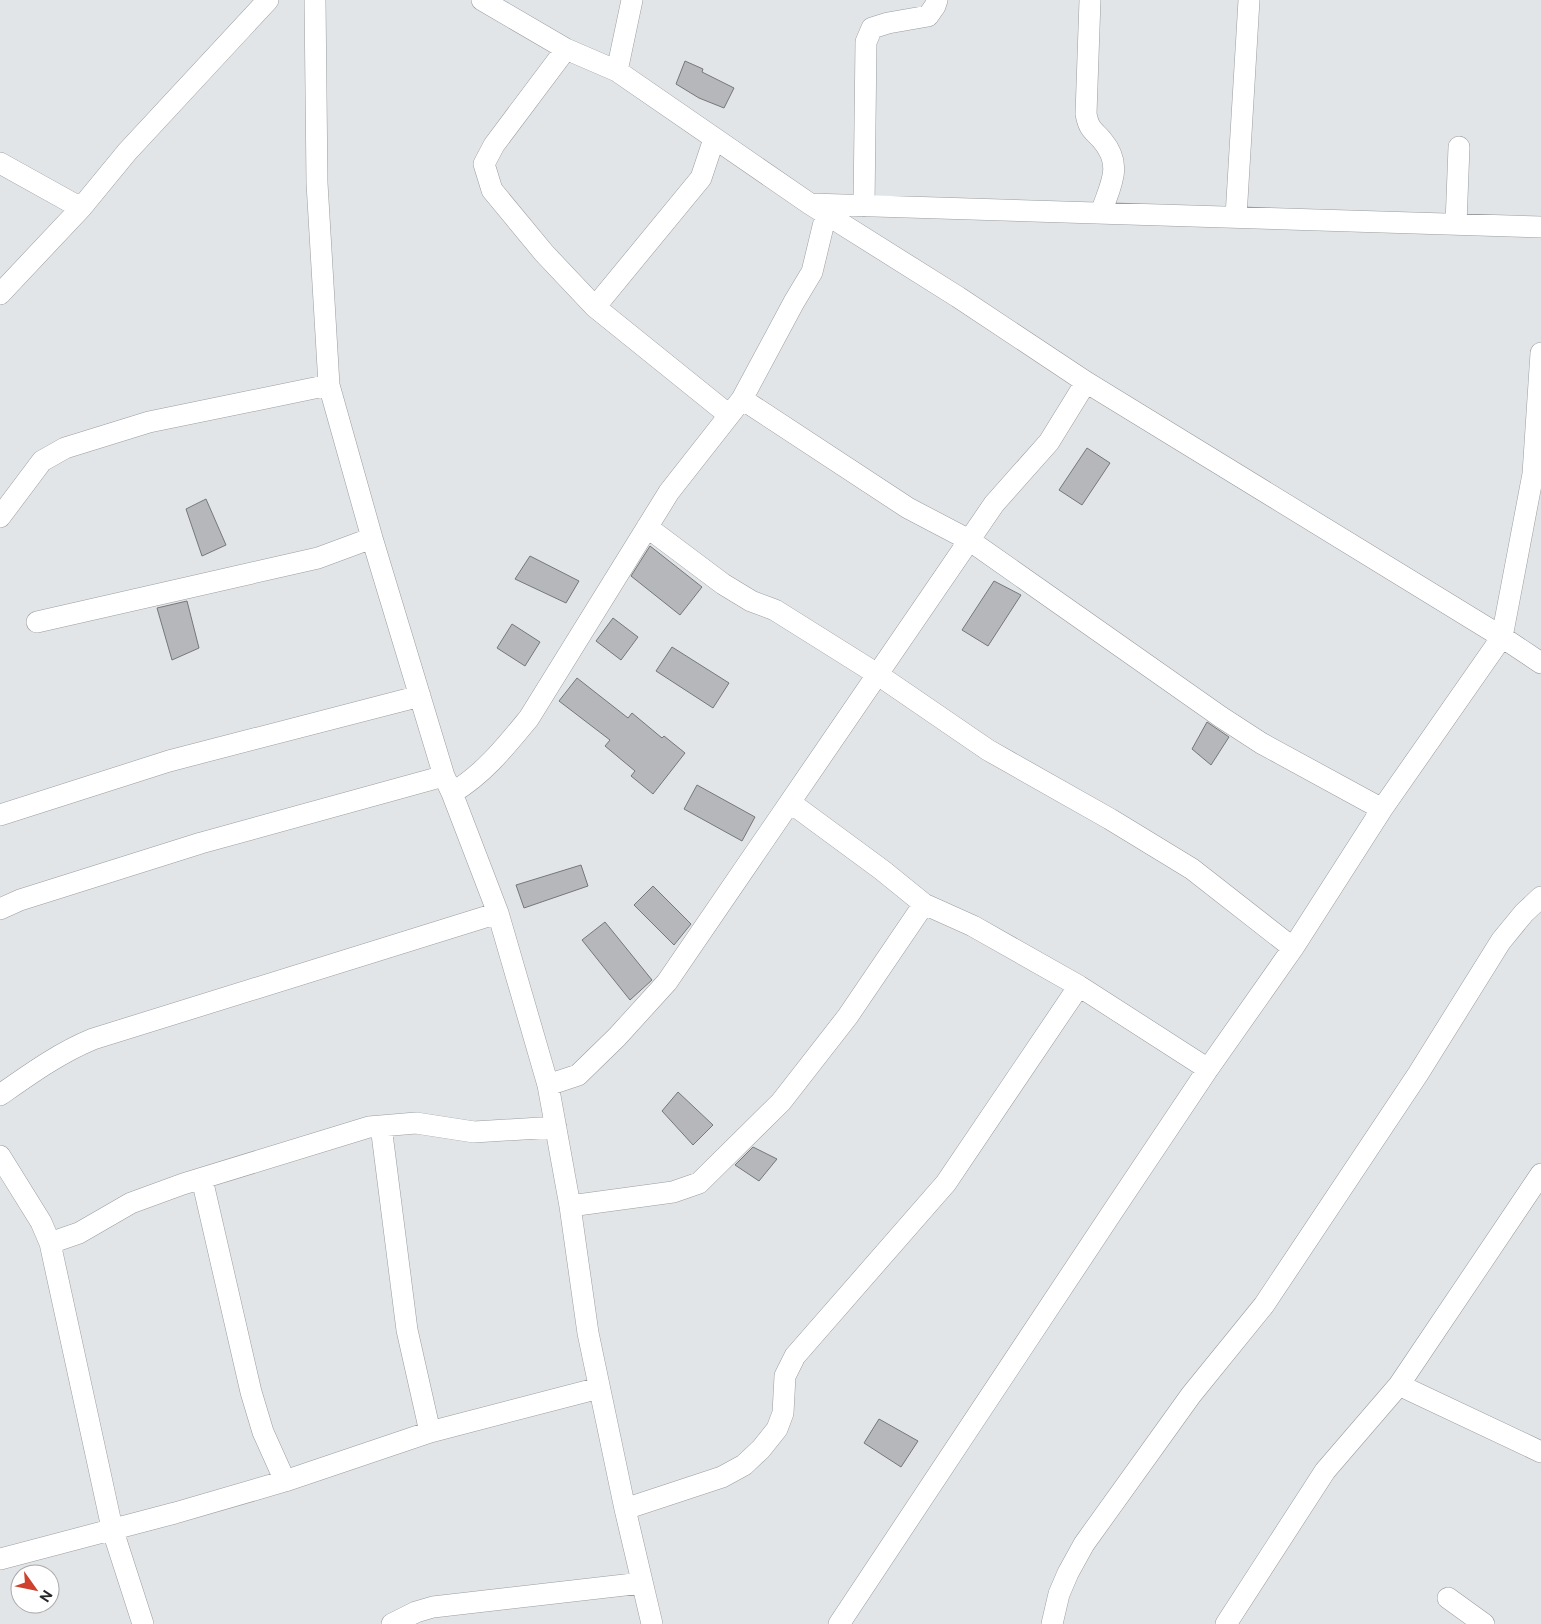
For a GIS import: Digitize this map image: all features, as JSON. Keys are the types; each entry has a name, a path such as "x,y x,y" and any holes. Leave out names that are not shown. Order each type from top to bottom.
{"street":[{"path":"0,294 81,208 127,152 268,0"},
{"path":"315,0 317,184 329,385 372,538 420,696 448,784 498,914 548,1085 570,1206 588,1334 625,1509 652,1624"},
{"path":"482,0 566,49 616,71 818,209 958,297 1086,382 1502,637 1541,663"},
{"path":"616,71 632,0"},
{"path":"864,206 866,42 872,28 888,23 928,16 935,6 936,0"},
{"path":"1090,0 1086,114 1088,125 1110,151 1115,173 1101,213"},
{"path":"1236,217 1249,0"},
{"path":"566,49 494,145 484,164 492,190 544,253 595,307 735,408 908,508 969,540 1221,717 1261,743 1382,810"},
{"path":"595,307 701,178 714,138"},
{"path":"1456,224 1458,147"},
{"path":"0,163 81,208"},
{"path":"818,209 864,206 1541,227"},
{"path":"0,908 201,843 448,784 471,782 502,751 529,718 669,492 735,408 812,272 818,209"},
{"path":"839,1624 1208,1069 1293,948 1382,810 1502,637 1533,518 1533,474 1541,353"},
{"path":"548,1085 578,1075 617,1037 667,982 994,504 1049,442 1086,382"},
{"path":"0,517 42,462 65,448 149,422 329,385"},
{"path":"647,527 724,584 751,601 775,610 877,674 988,750 1110,819 1192,869 1293,948"},
{"path":"37,622 318,558 372,538"},
{"path":"0,815 169,761 420,696"},
{"path":"791,803 882,870 924,904 974,926 1079,986 1208,1069"},
{"path":"1052,1624 1062,1587 1084,1544 1191,1395 1264,1305 1418,1074 1501,941 1541,896"},
{"path":"570,1206 673,1192 700,1183 781,1102 848,1016 924,904"},
{"path":"0,1095 52,1059 74,1047 93,1040 498,914"},
{"path":"625,1509 722,1477 744,1465 761,1449 777,1429 783,1413 785,1376 795,1356 946,1183 1079,986"},
{"path":"50,1243 79,1233 132,1203 369,1127 416,1123 474,1132 556,1127"},
{"path":"381,1126 407,1330 430,1432"},
{"path":"0,1156 41,1222 50,1243 112,1528 143,1624"},
{"path":"1226,1624 1325,1471 1399,1385 1541,1174"},
{"path":"202,1179 251,1392 263,1432 285,1481"},
{"path":"1399,1385 1541,1452"},
{"path":"0,1559 112,1528 175,1513 285,1481 430,1432 599,1388"},
{"path":"392,1624 416,1612 433,1607 642,1583"},
{"path":"1448,1598 1484,1624"}],"building":[{"path":"685,61 703,69 702,72 734,88 724,108 699,98 676,84"},
{"path":"1087,448 1110,463 1082,505 1059,490"},
{"path":"206,499 226,545 202,556 186,509"},
{"path":"650,546 702,587 680,615 631,576"},
{"path":"530,556 579,581 566,603 515,579"},
{"path":"994,581 1021,595 988,646 962,630"},
{"path":"187,601 199,648 172,660 157,608"},
{"path":"613,618 638,637 621,660 596,641"},
{"path":"512,624 540,642 525,666 497,648"},
{"path":"672,647 729,683 713,708 656,671"},
{"path":"577,678 628,718 632,713 662,738 664,736 685,753 653,794 631,776 635,771 605,746 610,740 559,701"},
{"path":"1207,722 1229,737 1211,765 1192,749"},
{"path":"697,785 755,817 742,841 684,809"},
{"path":"581,865 588,886 524,908 516,885"},
{"path":"653,886 691,924 674,945 634,905"},
{"path":"605,922 652,980 630,1000 582,940"},
{"path":"678,1092 713,1125 693,1145 662,1111"},
{"path":"753,1147 777,1159 759,1181 735,1165"},
{"path":"879,1419 918,1441 901,1467 864,1443"}]}
